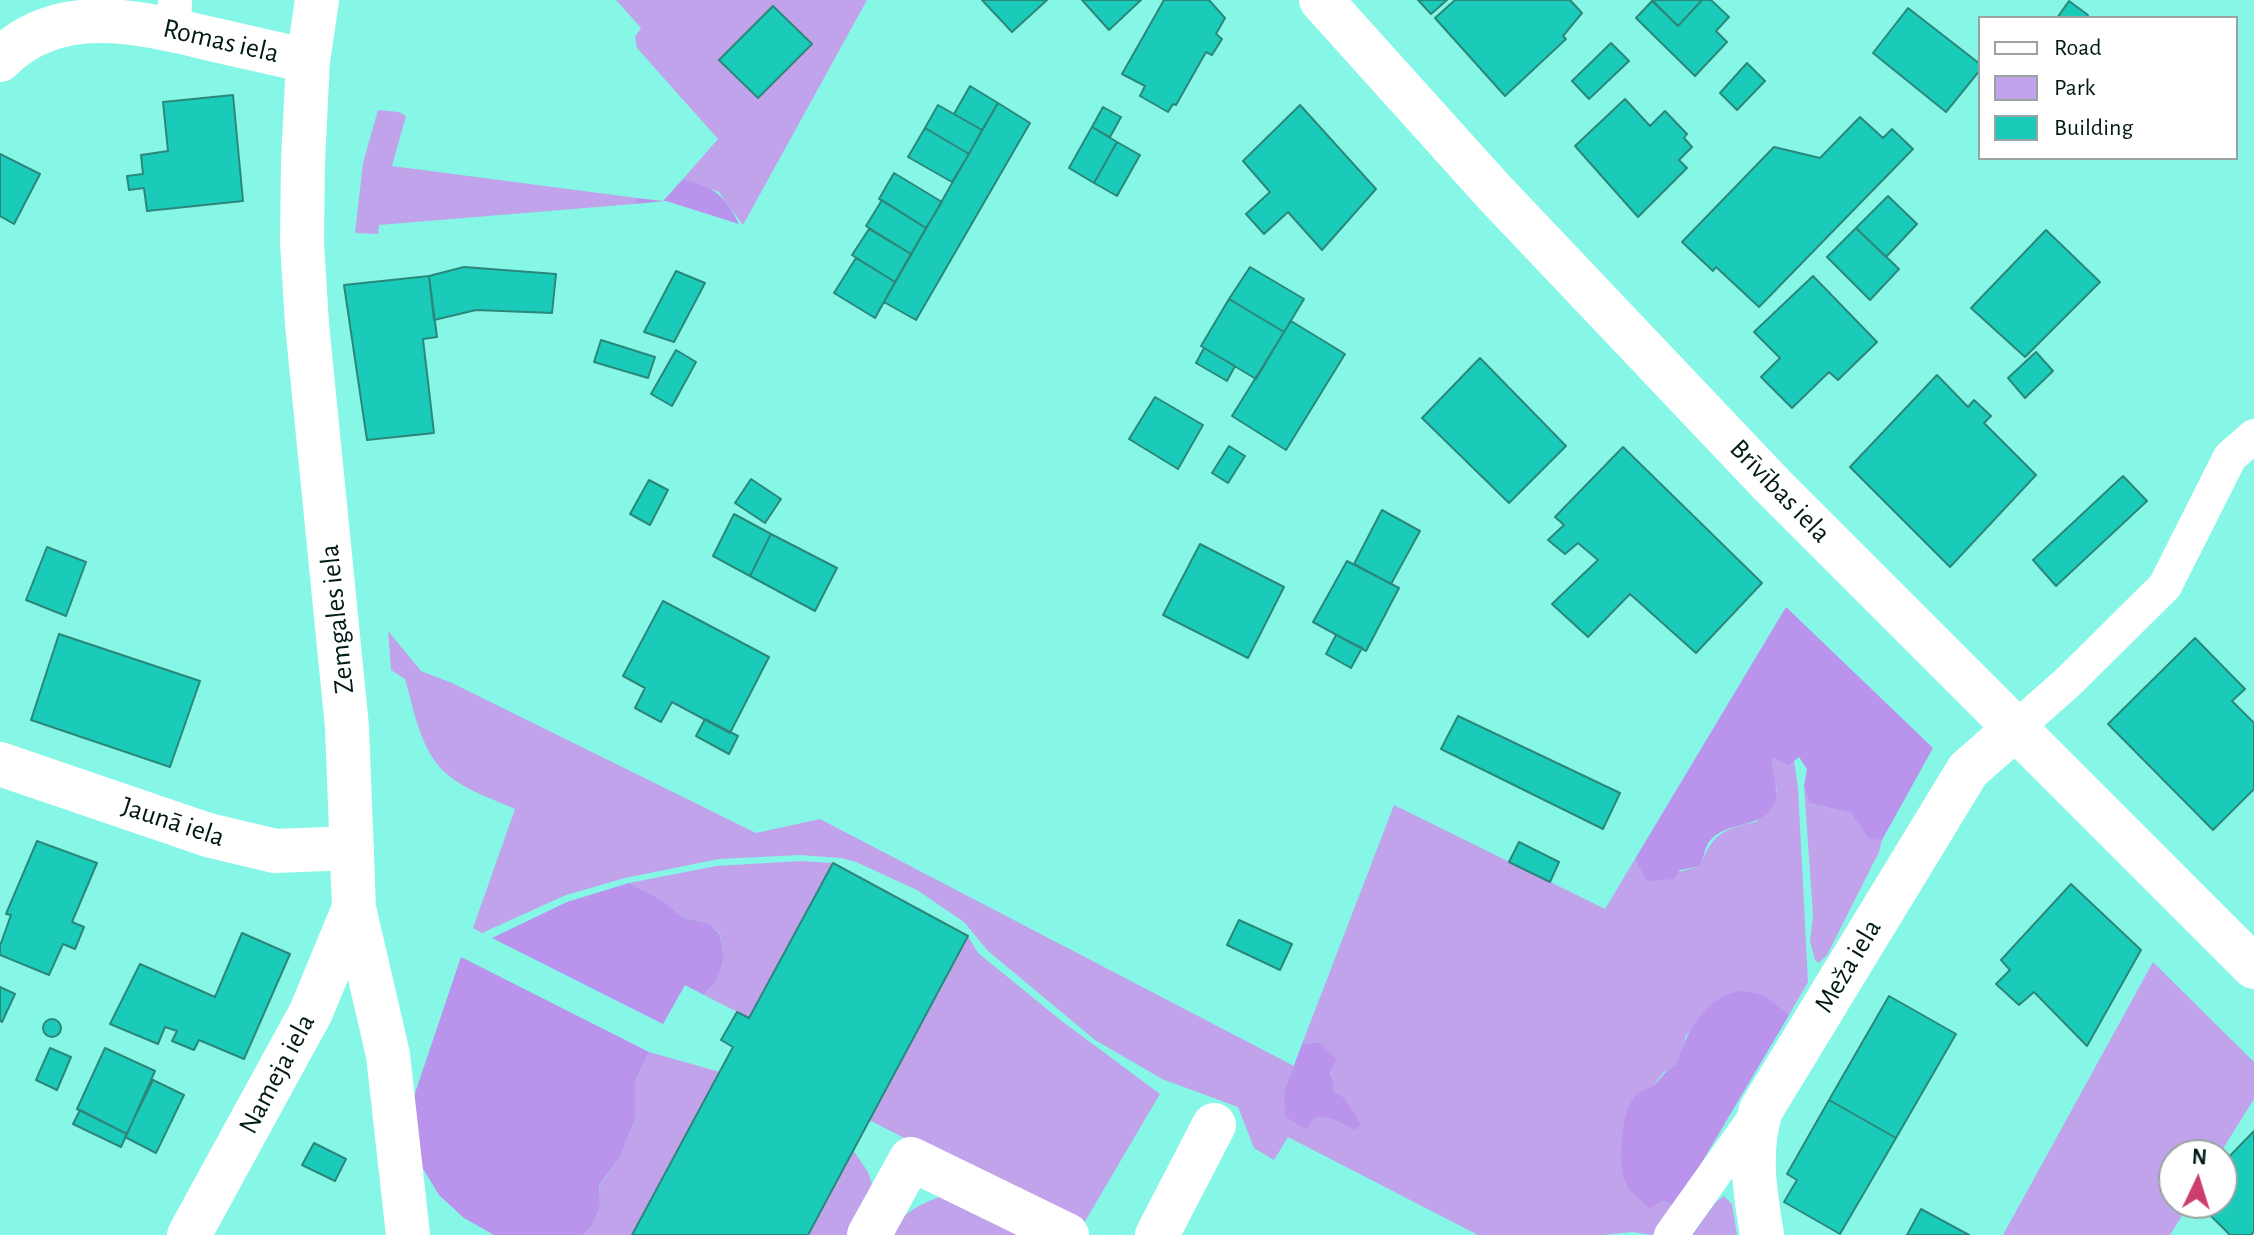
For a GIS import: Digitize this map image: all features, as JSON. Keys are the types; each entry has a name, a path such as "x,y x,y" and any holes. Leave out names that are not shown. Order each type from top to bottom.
{"street":[{"name":"Zemgales iela","path":"317,0 308,61 302,242 306,310 347,727 354,908 388,1055 408,1235"},
{"name":"Brīvības iela","path":"1321,0 1494,192 1772,485 2254,967"},
{"name":"Romas iela","path":"0,60 28,38 54,27 82,21 133,22 174,15 308,61"},
{"name":"Meža iela","path":"1762,1235 1753,1171 1755,1134 1761,1110 1968,770 2016,728"},
{"name":"Jaunā iela","path":"0,764 208,835 275,851 352,848"},
{"name":"Nameja iela","path":"189,1235 311,1012 354,908"},
{"path":"1157,1235 1214,1125"},
{"path":"869,1235 911,1159 1067,1235"}],"lane":[{"path":"2016,728 2067,683 2165,586 2230,457 2254,436"},
{"path":"1671,1235 1761,1110"}],"green space":[{"path":"616,0 867,0 743,225 719,192 683,179 718,139 637,48 635,37 641,28"},
{"path":"378,110 399,112 406,116 392,166 637,198 634,204 379,225 378,234 355,233 363,163"},
{"path":"388,631 421,671 452,683 756,833 820,819 1294,1066 1284,1092 1316,1117 1333,1119 1354,1130 1348,1108 1343,1099 1333,1092 1334,1082 1319,1042 1302,1044 1394,805 1605,909 1635,859 1646,881 1700,866 1720,834 1756,822 1777,790 1771,772 1773,758 1788,766 1794,761 1808,982 1789,1015 1764,996 1714,1003 1686,1036 1676,1067 1664,1072 1653,1086 1661,1201 1676,1206 1652,1235 1632,1232 1602,1235 1478,1235 1288,1137 1274,1160 1254,1148 1238,1107 1162,1079 1095,1040 988,951 964,922 917,890 856,862 799,855 719,859 625,878 566,895 482,933 473,928 515,809 455,781 431,756 420,731 405,679 391,670"},
{"path":"1804,786 1809,803 1851,813 1869,838 1882,840 1879,852 1827,955 1819,963 1815,960 1810,941 1813,915"},
{"path":"801,861 833,863 749,1018 704,995 718,978 724,957 720,934 710,924 682,917 662,900 629,883 716,866"},
{"path":"968,936 978,953 1063,1022 1160,1094 1081,1228 869,1120"},
{"path":"2153,962 2254,1062 2254,1099 2229,1139 2158,1139 2158,1219 2180,1219 2170,1235 2003,1235"},
{"path":"649,1052 720,1072 632,1235 582,1235 592,1226 600,1206 599,1187 621,1155 635,1118 635,1081"},
{"path":"853,1150 868,1172 873,1187 853,1235 808,1235"},
{"path":"1724,1196 1732,1204 1737,1235 1692,1235 1716,1202"},
{"path":"939,1197 958,1198 1030,1235 887,1235 910,1212"}],"shaded area":[{"path":"683,179 717,194 729,206 739,224 666,201 634,204 637,198 663,201"},
{"path":"1786,607 1933,748 1882,840 1869,839 1851,813 1809,803 1804,786 1807,769 1799,757 1788,766 1773,758 1776,795 1767,814 1716,835 1709,842 1700,866 1680,870 1674,879 1646,881 1635,859"},
{"path":"629,883 662,900 682,917 710,924 720,935 724,957 718,978 704,995 685,985 663,1024 492,938 567,902"},
{"path":"461,957 649,1052 635,1081 635,1118 621,1155 599,1186 600,1206 592,1226 582,1235 494,1235 464,1218 439,1195 422,1167 413,1099"},
{"path":"1744,991 1765,996 1789,1015 1676,1206 1662,1201 1650,1208 1630,1189 1623,1172 1622,1136 1631,1102 1638,1093 1653,1086 1676,1066 1685,1041 1709,1007 1731,993"},
{"path":"1319,1042 1336,1059 1330,1073 1334,1082 1333,1091 1344,1098 1361,1125 1354,1130 1333,1119 1316,1117 1306,1129 1286,1117 1284,1092 1302,1044"}],"building":[{"path":"982,0 1047,0 1012,32"},
{"path":"1082,0 1141,0 1109,30"},
{"path":"1164,0 1209,0 1225,18 1216,34 1222,39 1212,55 1206,52 1176,105 1173,104 1168,112 1140,96 1145,86 1122,74"},
{"path":"1418,0 1447,0 1431,14"},
{"path":"1455,0 1570,0 1582,13 1563,36 1566,39 1505,96 1435,18"},
{"path":"1652,0 1702,0 1678,26"},
{"path":"1702,0 1711,0 1729,17 1716,31 1727,42 1695,76 1636,18 1652,1 1678,26"},
{"path":"2069,1 2088,15 2087,16 2058,16"},
{"path":"773,6 812,44 758,98 719,60"},
{"path":"1908,8 1978,62 1978,72 1946,112 1873,53"},
{"path":"1611,43 1629,61 1589,99 1572,81"},
{"path":"1747,63 1765,81 1737,110 1720,93"},
{"path":"970,86 998,103 982,130 954,114"},
{"path":"233,95 243,201 147,211 144,188 129,190 127,176 143,174 141,155 168,151 163,102"},
{"path":"1625,99 1650,126 1665,111 1687,134 1684,138 1692,147 1679,160 1687,168 1638,217 1575,146"},
{"path":"998,103 1030,123 916,320 884,302"},
{"path":"938,105 982,130 969,154 925,128"},
{"path":"1300,105 1376,189 1322,250 1288,212 1264,234 1246,214 1270,192 1243,161"},
{"path":"1103,107 1121,117 1110,137 1092,127"},
{"path":"1860,117 1883,138 1892,129 1913,149 1759,307 1716,267 1713,271 1682,242 1774,147 1820,158"},
{"path":"1092,127 1117,142 1094,183 1069,168"},
{"path":"925,128 969,154 952,182 908,157"},
{"path":"1117,142 1140,155 1117,196 1094,183"},
{"path":"0,154 40,174 14,224 0,216"},
{"path":"894,173 942,202 926,228 879,199"},
{"path":"1888,196 1917,224 1886,257 1856,228"},
{"path":"882,200 926,228 911,254 866,226"},
{"path":"1856,228 1899,269 1870,300 1827,257"},
{"path":"869,229 911,254 895,282 852,255"},
{"path":"2046,230 2100,282 2025,357 1971,308"},
{"path":"856,258 895,282 875,318 834,293"},
{"path":"464,267 556,274 552,313 476,310 434,320 429,276"},
{"path":"1250,267 1304,299 1284,332 1229,299"},
{"path":"676,271 705,283 674,342 644,332"},
{"path":"429,276 437,337 423,339 434,433 367,440 344,285"},
{"path":"1813,276 1877,342 1838,380 1829,372 1792,408 1761,377 1780,358 1754,332"},
{"path":"1229,299 1284,332 1256,379 1201,346"},
{"path":"1291,321 1345,354 1286,450 1232,416"},
{"path":"601,340 655,357 648,378 594,362"},
{"path":"1204,348 1235,366 1227,381 1196,363"},
{"path":"676,350 696,362 672,406 651,394"},
{"path":"2036,352 2053,371 2025,398 2008,378"},
{"path":"1480,358 1566,446 1509,503 1422,418"},
{"path":"1937,375 1968,407 1974,400 1991,416 1984,423 2036,475 1950,567 1850,467"},
{"path":"1155,397 1203,425 1178,469 1129,439"},
{"path":"1229,446 1245,456 1228,483 1212,473"},
{"path":"1623,447 1762,583 1696,653 1630,594 1588,637 1552,604 1598,560 1578,543 1565,554 1548,540 1564,525 1555,517"},
{"path":"2123,476 2147,501 2056,586 2033,560"},
{"path":"751,479 781,499 765,523 735,503"},
{"path":"649,480 668,490 650,525 630,514"},
{"path":"1382,510 1420,531 1391,584 1354,564"},
{"path":"734,514 771,534 750,576 713,556"},
{"path":"771,534 837,568 815,611 750,576"},
{"path":"1200,544 1284,587 1248,658 1163,615"},
{"path":"47,547 86,562 66,616 26,600"},
{"path":"1347,561 1399,588 1366,651 1313,622"},
{"path":"663,601 769,657 730,733 672,702 661,722 635,708 645,688 623,676"},
{"path":"59,634 200,681 170,767 31,720"},
{"path":"1336,635 1362,648 1351,668 1326,654"},
{"path":"2195,638 2245,689 2232,701 2254,723 2254,789 2213,830 2108,724"},
{"path":"1458,716 1620,793 1603,829 1441,749"},
{"path":"705,719 738,736 729,754 696,736"},
{"path":"37,841 97,863 72,922 84,927 75,949 63,944 49,975 0,955 11,915 6,914"},
{"path":"1519,842 1559,862 1550,882 1509,862"},
{"path":"833,863 968,936 808,1235 632,1235 733,1047 721,1040 737,1012 749,1018"},
{"path":"2071,884 2141,950 2087,1046 2034,992 2019,1005 1996,984 2010,970 2001,960"},
{"path":"1239,920 1292,944 1280,970 1227,945"},
{"path":"242,933 290,954 244,1059 199,1040 194,1050 172,1041 177,1031 165,1027 158,1044 110,1024 140,964 215,997"},
{"path":"0,987 15,994 2,1022 0,1021"},
{"path":"1889,996 1956,1034 1896,1138 1829,1100"},
{"path":"52,1019 61,1028 52,1037 43,1028"},
{"path":"50,1048 71,1057 57,1090 36,1080"},
{"path":"105,1048 155,1071 127,1134 77,1109"},
{"path":"153,1080 184,1095 156,1153 125,1137"},
{"path":"1829,1100 1896,1138 1840,1234 1784,1202 1797,1180 1787,1174"},
{"path":"80,1110 127,1134 121,1147 73,1124"},
{"path":"2254,1131 2254,1231 2251,1235 2230,1235 2214,1219 2238,1219 2238,1148"},
{"path":"314,1143 346,1159 335,1181 302,1165"},
{"path":"1921,1209 1969,1235 1907,1235"}]}
